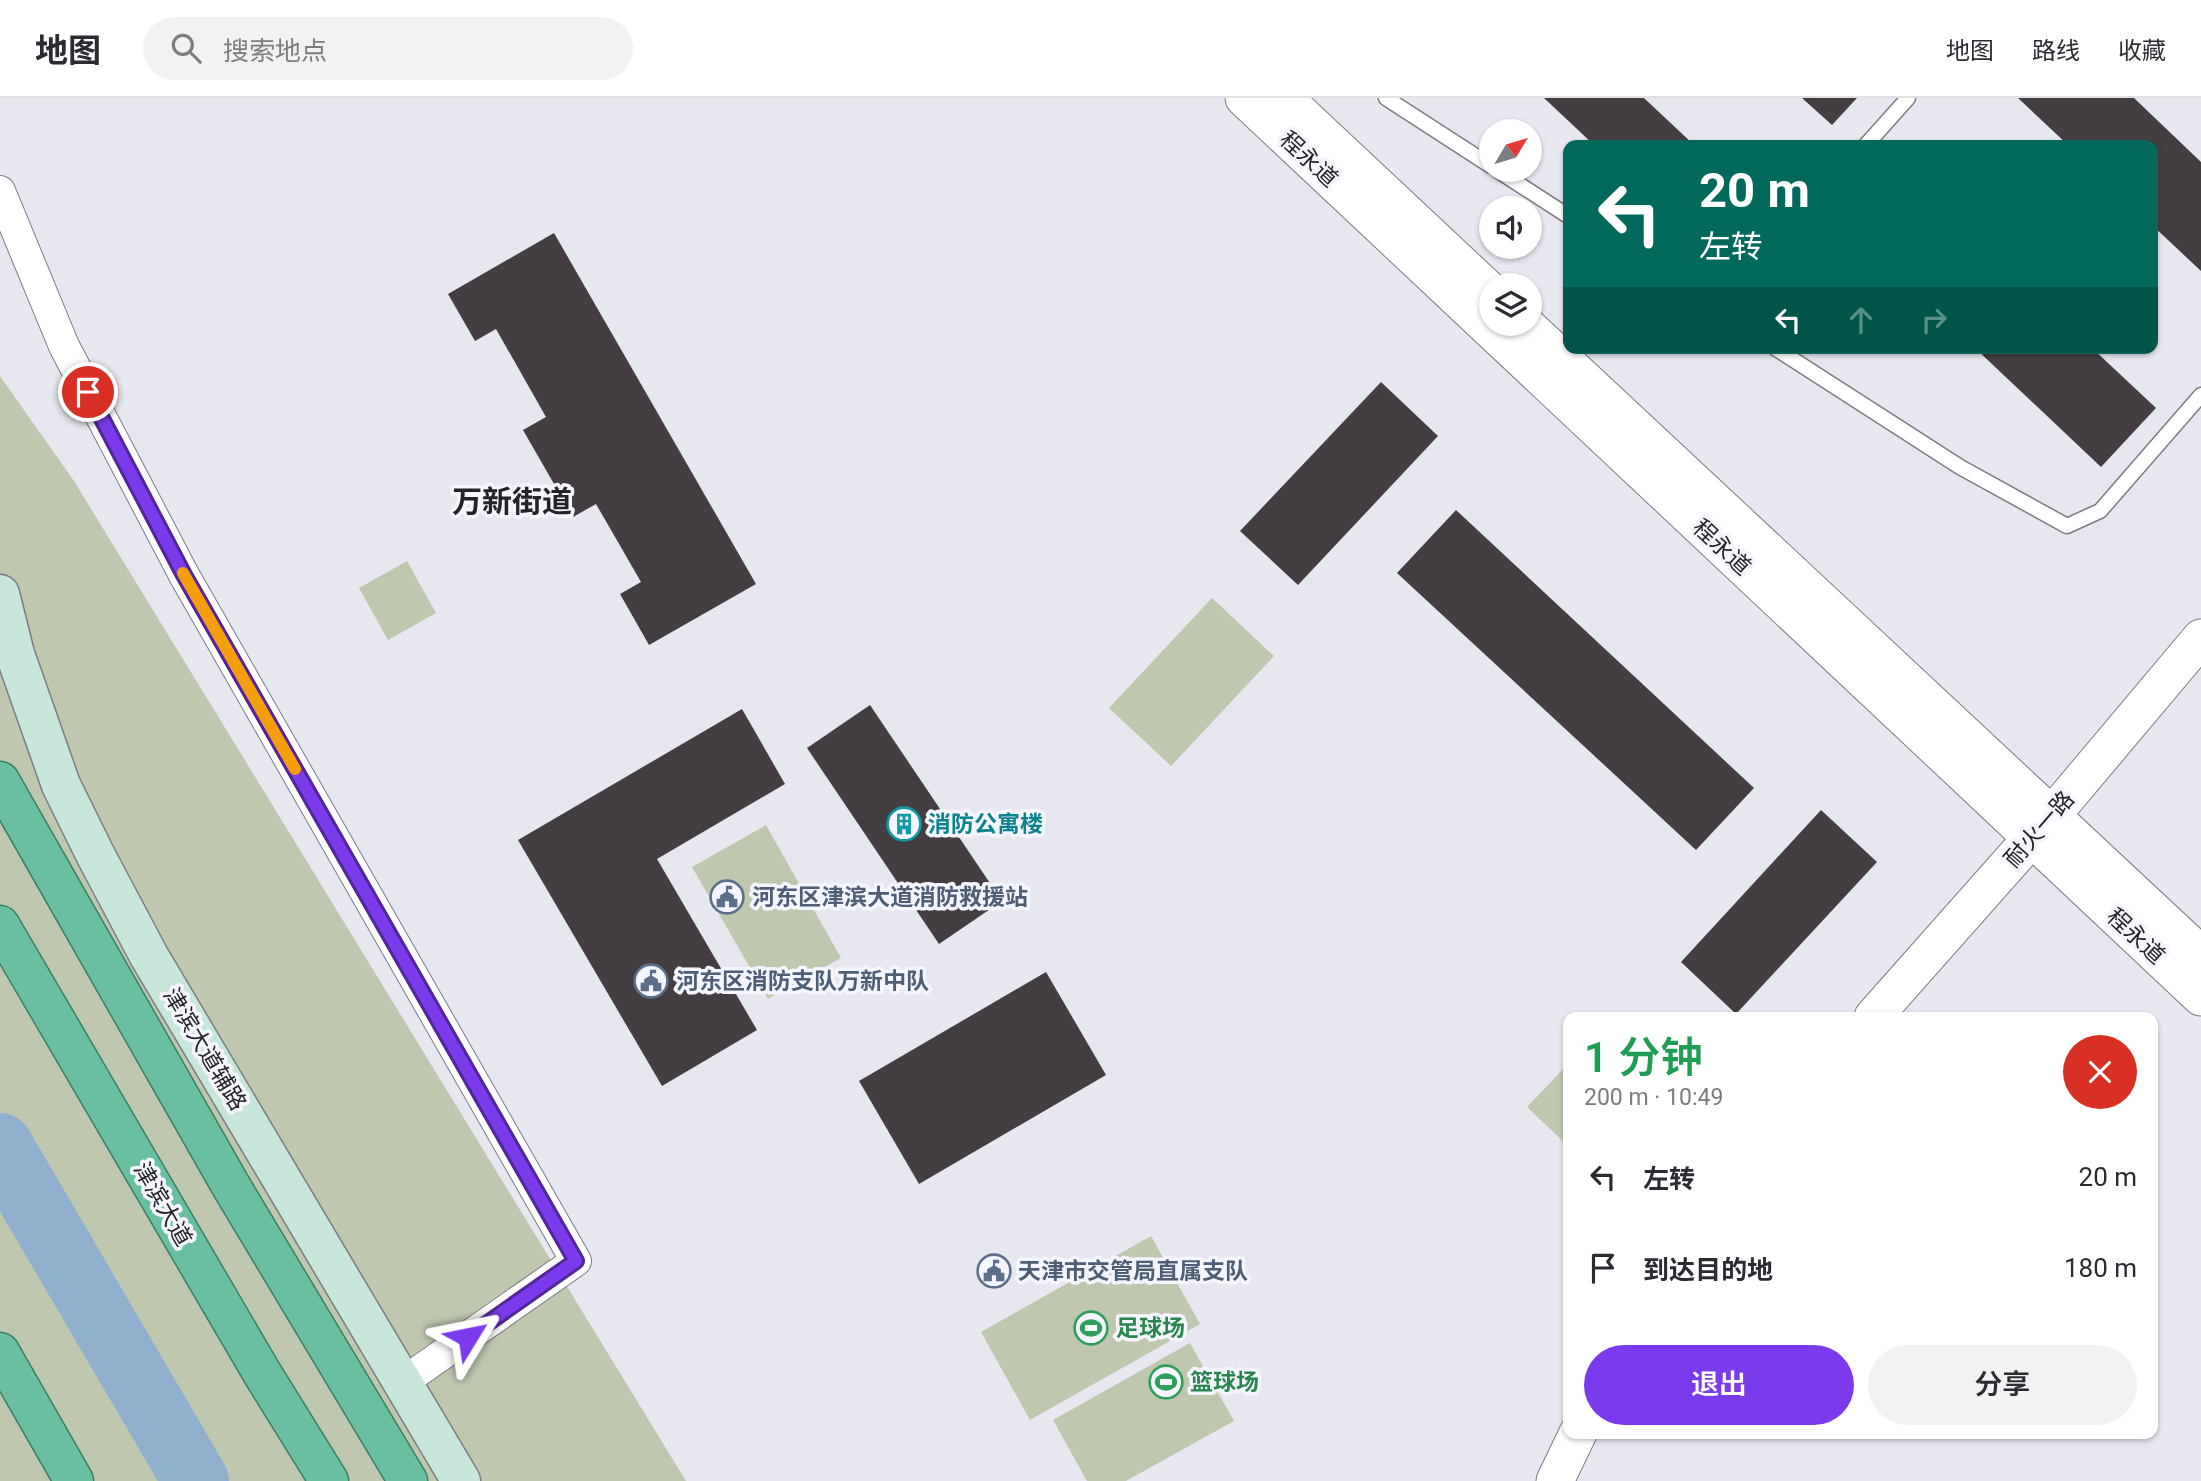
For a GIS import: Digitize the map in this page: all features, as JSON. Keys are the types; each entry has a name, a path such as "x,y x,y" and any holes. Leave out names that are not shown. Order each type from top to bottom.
{"highway":[{"path":"0,780 231,1186 408,1481"},
{"name":"津滨大道","path":"0,925 262,1373 329,1481"},
{"path":"0,1352 74,1481"}],"main road":[{"name":"津滨大道辅路","path":"0,594 15,654 61,785 95,855 149,956 461,1481"}],"street":[{"name":"程永道","path":"1244,98 2041,826 2201,955"},
{"name":"程永道","path":"1284,98 1479,281"},
{"path":"0,191 64,346 184,575 576,1261 403,1382"},
{"name":"程永道","path":"1537,336 2041,826 2201,997"},
{"name":"耐火一路","path":"1877,1012 2201,638"},
{"path":"1555,1481 1575,1439"}],"lane":[{"path":"1386,98 1479,158"},
{"path":"1871,140 1909,98"},
{"path":"1516,182 1563,213"},
{"path":"1783,354 1960,467 2067,526 2100,511 2201,395"}],"green space":[{"path":"0,376 74,481 686,1481 0,1481"},
{"path":"407,561 436,613 388,640 359,588"},
{"path":"1212,598 1274,656 1171,766 1109,708"},
{"path":"766,825 841,958 768,999 692,867"},
{"path":"1563,1069 1563,1141 1527,1107"},
{"name":"足球场","path":"1151,1236 1200,1324 1030,1420 981,1332"},
{"name":"篮球场","path":"1190,1343 1234,1421 1126,1481 1087,1481 1053,1420"}],"building":[{"path":"1544,98 1644,98 1689,140 1589,140"},
{"path":"1802,98 1857,98 1832,125"},
{"path":"2018,98 2134,98 2201,162 2201,271 2158,231 2158,140 2063,140"},
{"path":"554,233 756,584 649,645 620,594 641,582 596,504 573,517 523,430 546,417 496,329 475,341 448,294"},
{"path":"1981,354 2098,354 2156,408 2101,467"},
{"path":"1381,382 1438,436 1298,585 1240,531"},
{"path":"1456,510 1754,788 1696,850 1397,573"},
{"name":"消防公寓楼","path":"870,705 1002,901 939,944 807,748"},
{"path":"742,709 785,784 657,859 757,1030 662,1086 518,840"},
{"path":"1821,810 1877,862 1738,1012 1734,1012 1681,962"},
{"path":"1046,972 1106,1075 919,1184 859,1081"}],"waterway":[{"path":"0,1146 196,1481"}],"slow traffic":[{"path":"183,573 295,769"}],"place":[{"name":"消防公寓楼","path":"904,824"},
{"name":"河东区津滨大道消防救援站","path":"727,897"},
{"name":"河东区消防支队万新中队","path":"651,981"},
{"name":"天津市交管局直属支队","path":"994,1271"},
{"name":"足球场","path":"1091,1328"},
{"name":"篮球场","path":"1166,1382"}],"district":[{"name":"万新街道","path":"512,502"}],"route":[{"path":"88,392 184,575 576,1261 468,1337"}]}
